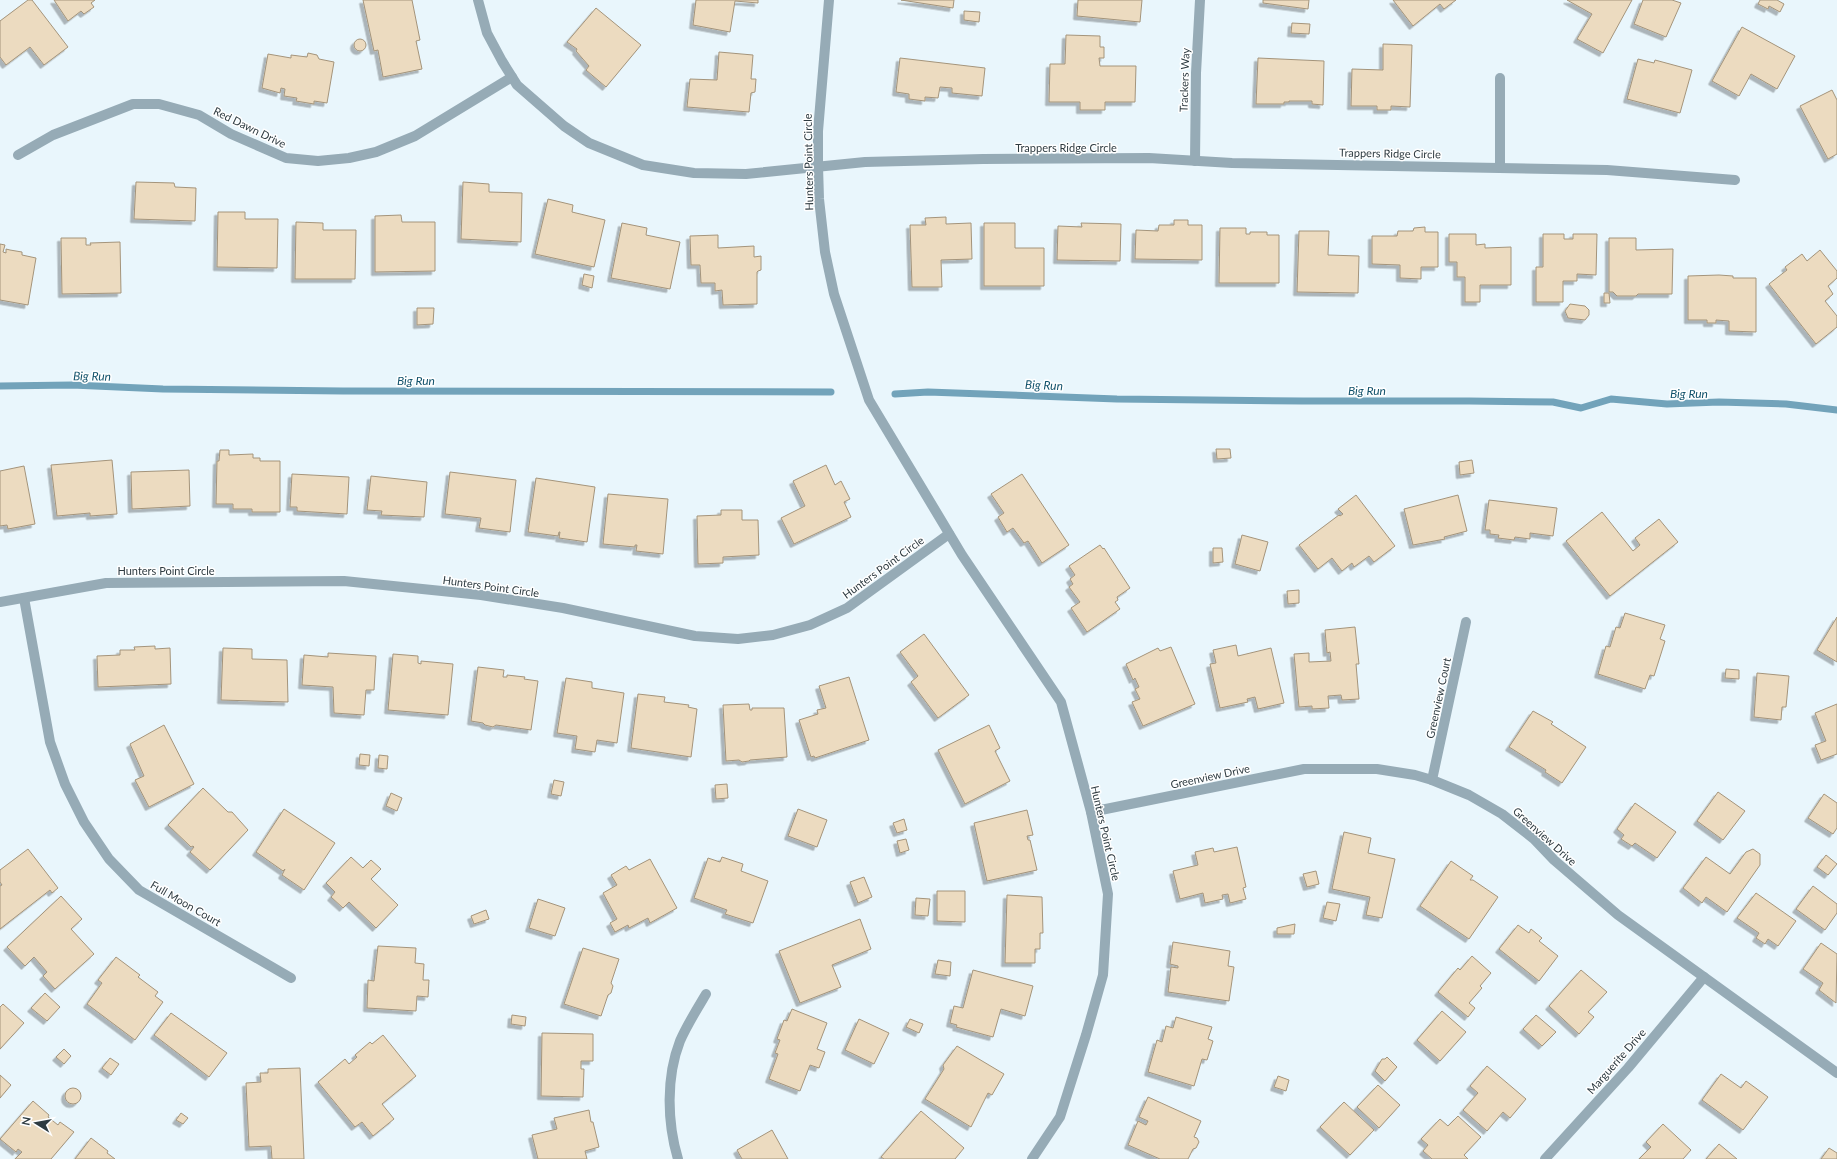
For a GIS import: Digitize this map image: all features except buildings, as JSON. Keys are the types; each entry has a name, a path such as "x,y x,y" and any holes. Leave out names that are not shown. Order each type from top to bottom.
{"street":[{"name":"Trappers Ridge Circle","path":"478,0 488,33 517,85 564,126 589,143 643,165 694,173 746,174 865,162 983,159 1149,158 1232,163 1607,170 1735,180"},
{"name":"Hunters Point Circle","path":"829,0 818,131 818,166 819,199 825,252 834,294 869,400 949,534 1061,702 1090,812 1108,894 1103,975 1086,1035 1060,1117 1032,1159"},
{"name":"Trackers Way","path":"1195,161 1196,73 1200,0"},
{"name":"Red Dawn Drive","path":"18,155 53,136 133,104 159,104 199,115 232,134 286,158 318,161 349,158 376,152 414,136 512,77"},
{"path":"1500,78 1500,167"},
{"name":"Hunters Point Circle","path":"0,602 106,583 344,581 481,595 563,608 695,636 738,639 773,635 810,625 847,608 949,534"},
{"name":"Full Moon Court","path":"24,598 50,742 65,784 84,822 109,859 139,890 291,978"},
{"name":"Greenview Court","path":"1432,780 1466,622"},
{"name":"Greenview Drive","path":"1090,812 1304,769 1376,769 1414,775 1432,780 1469,794 1502,814 1534,839 1554,860 1618,915 1837,1073"},
{"name":"Marguerite Drive","path":"1545,1159 1628,1068 1704,977"},
{"path":"678,1159 674,1144 670,1111 672,1075 680,1040 706,994"}],"waterway":[{"name":"Big Run","path":"0,386 72,385 163,389 343,391 831,392"},
{"name":"Big Run","path":"895,394 928,392 1117,399 1553,402 1581,408 1611,399 1667,404 1719,402 1786,404 1837,410"}]}
